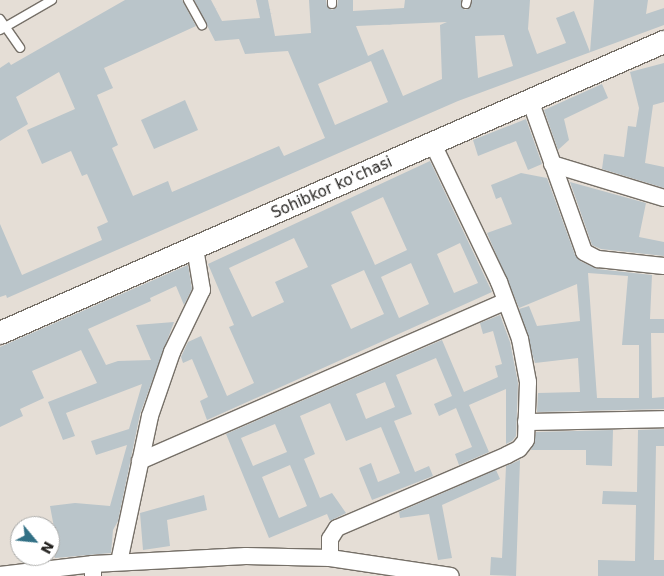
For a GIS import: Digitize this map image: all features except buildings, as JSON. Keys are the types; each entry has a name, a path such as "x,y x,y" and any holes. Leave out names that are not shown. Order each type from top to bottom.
{"street":[{"name":"Sohibkor ko'chasi","path":"0,333 664,42"},
{"path":"530,100 580,244 589,257 664,266"},
{"path":"330,558 330,539 337,528 519,449 526,440 528,382 520,339 506,301 433,144"},
{"path":"552,164 664,198"},
{"path":"119,562 150,416 172,352 202,290 195,248"},
{"path":"140,461 506,301"},
{"path":"526,422 664,419"},
{"path":"0,575 93,570 119,562 246,556 330,558 451,576"}],"lane":[{"path":"3,28 52,0"},
{"path":"188,0 202,25"},
{"path":"0,19 3,28 20,48"}]}
